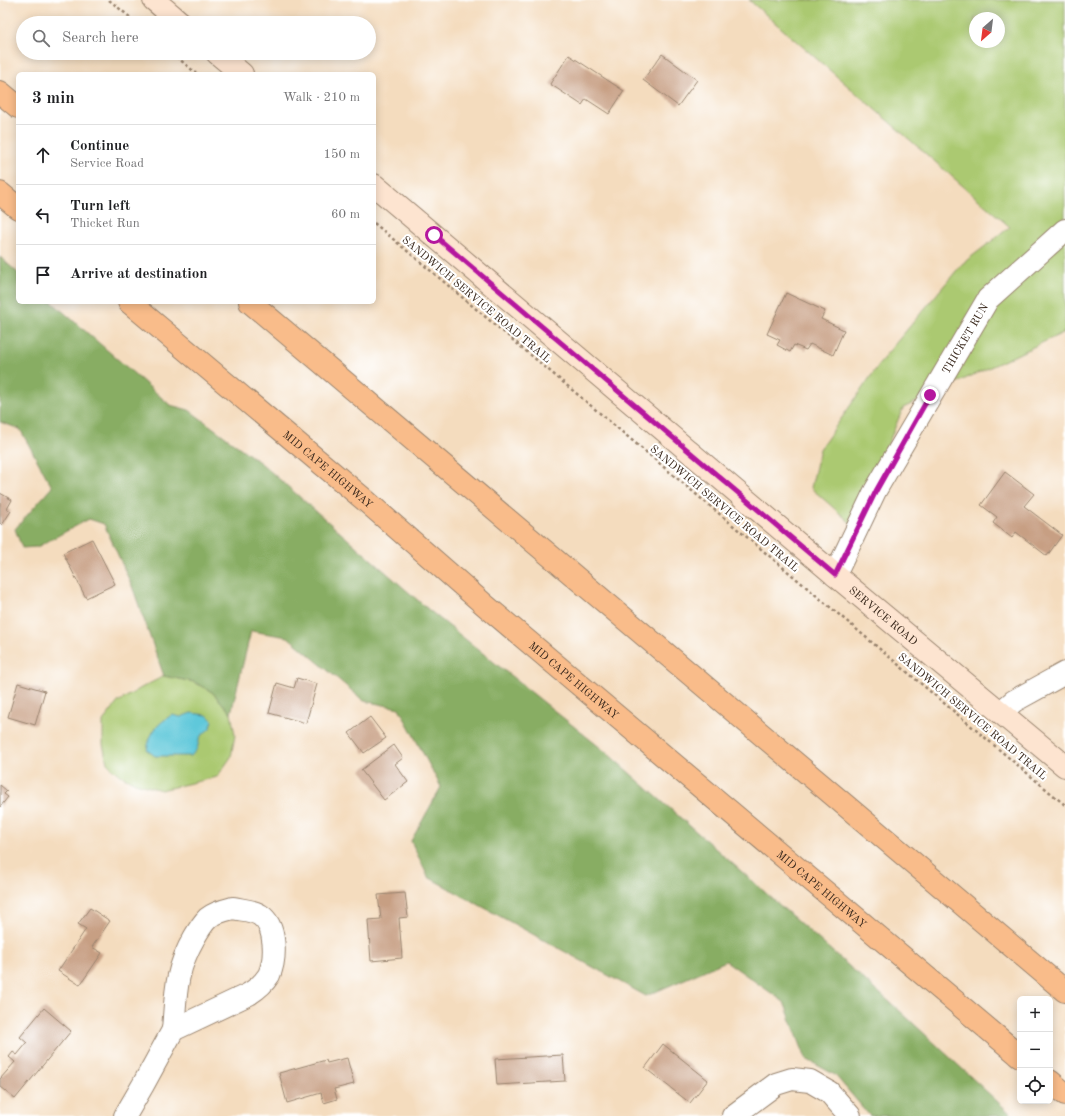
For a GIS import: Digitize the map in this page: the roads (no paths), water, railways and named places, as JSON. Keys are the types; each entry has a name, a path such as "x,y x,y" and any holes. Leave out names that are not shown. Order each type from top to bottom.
{"highway":[{"path":"0,92 16,105"},
{"path":"0,193 16,206"},
{"name":"MID CAPE HIGHWAY","path":"131,304 366,501 486,606 1017,1053"},
{"path":"252,304 1065,991"},
{"path":"1053,1084 1065,1094"}],"street":[{"path":"154,0 173,16"},
{"path":"225,60 240,72"},
{"name":"SERVICE ROAD","path":"376,187 835,575 1065,766"},
{"name":"THICKET RUN","path":"835,575 876,491 988,299 1065,230"},
{"path":"1000,712 1020,698 1065,673"},
{"path":"124,1116 173,1030 177,979 187,950 200,928 208,918 220,911 233,908 260,915 268,924 274,946 273,961 268,976 260,987 249,994 173,1030"},
{"path":"733,1116 776,1084 792,1079 810,1081 829,1092 850,1116"}],"water":[{"path":"191,713 207,715 213,721 210,728 200,737 197,749 191,756 155,756 147,750 152,733 158,725 172,715 181,717"}]}
